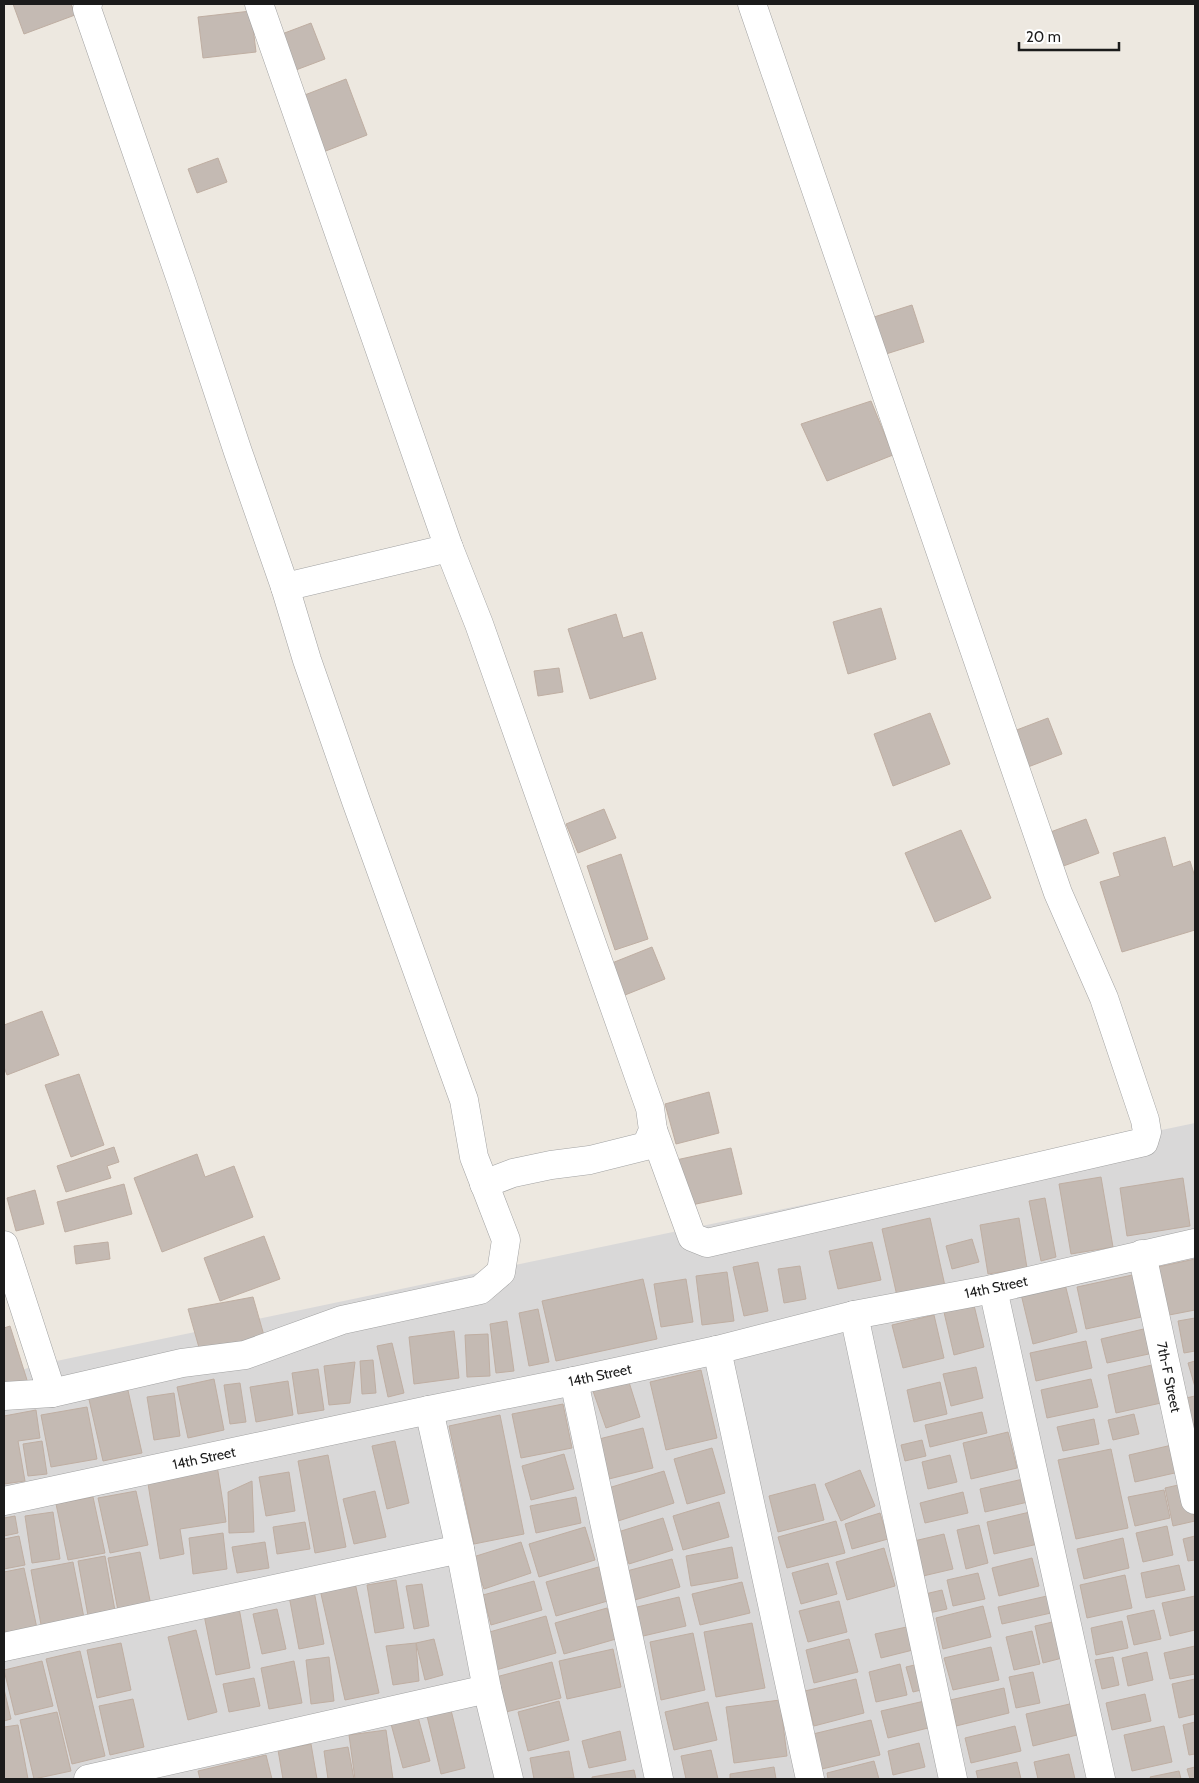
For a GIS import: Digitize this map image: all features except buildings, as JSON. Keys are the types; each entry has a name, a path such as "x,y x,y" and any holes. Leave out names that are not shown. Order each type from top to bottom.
{"street":[{"path":"4,1396 52,1393 182,1363 245,1355 342,1320 480,1290 501,1272 506,1240 474,1156 464,1100 307,660 285,587 87,9 88,4"},
{"path":"259,4 449,548 479,624 650,1108 653,1130 692,1237 706,1243 1144,1142 1147,1132 1145,1120 1104,998 1058,893 752,4"},
{"path":"285,587 449,548"},
{"path":"484,1184 513,1173 551,1165 590,1160 646,1146 653,1130"},
{"name":"14th Street","path":"4,1501 574,1381 717,1350 854,1315 993,1289 1195,1243"},
{"path":"4,1245 52,1393"},
{"name":"7th-F Street","path":"1142,1254 1195,1500"},
{"path":"993,1289 1101,1779"},
{"path":"854,1315 952,1779"},
{"path":"717,1350 810,1779"},
{"path":"574,1381 659,1779"},
{"path":"429,1410 460,1549 487,1689 509,1779"},
{"path":"4,1647 460,1549"},
{"path":"88,1779 487,1689"}],"shaded area":[{"path":"1195,1123 1195,1779 4,1779 4,1375 42,1364"}]}
